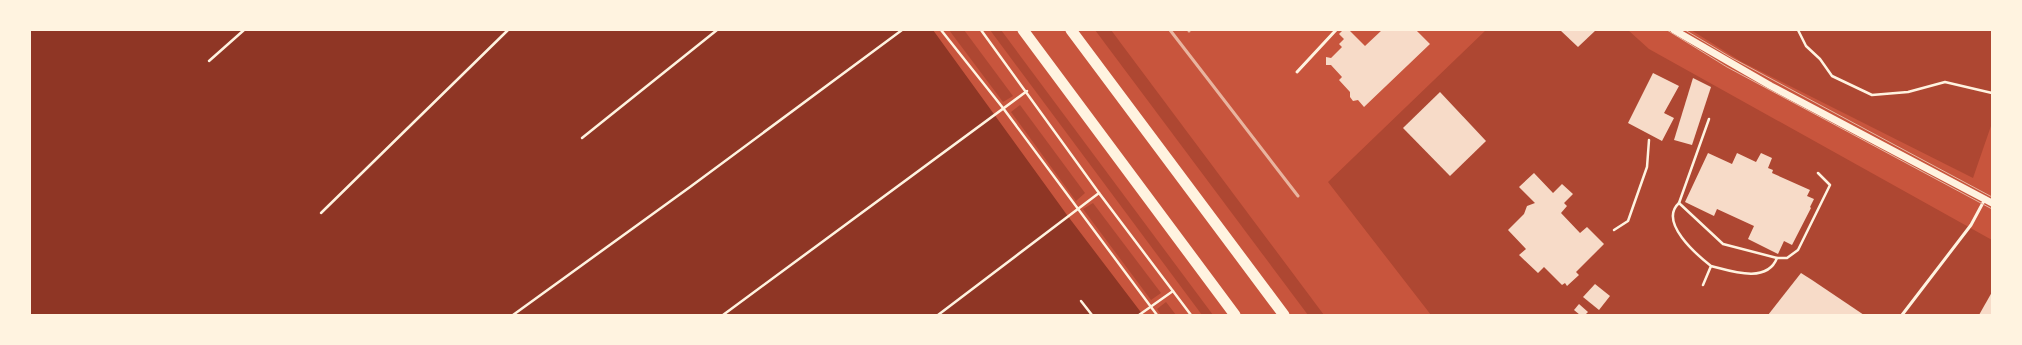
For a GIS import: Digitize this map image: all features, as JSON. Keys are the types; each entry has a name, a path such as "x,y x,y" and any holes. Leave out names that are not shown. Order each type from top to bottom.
{"highway":[{"path":"1023,30 1235,315"},
{"path":"1071,30 1284,315"}],"street":[{"path":"1674,30 1771,86 1992,203"}],"lane":[{"path":"1297,72 1336,30"},
{"path":"1902,315 1966,232 1985,200"}],"path":[{"path":"209,60 244,30"},
{"path":"321,212 508,30"},
{"path":"582,138 718,30"},
{"path":"513,315 690,187 902,30"},
{"path":"941,30 1003,108 1157,315"},
{"path":"981,30 1027,91 1099,193 1191,315"},
{"path":"1798,30 1806,46 1820,59 1832,76 1872,95 1908,92 1945,82 1992,93"},
{"path":"723,315 1027,91"},
{"path":"1709,119 1679,203 1674,208 1673,214 1675,226 1691,248 1711,266 1739,272 1762,273 1770,270 1777,258"},
{"path":"1614,230 1628,220 1647,167 1649,140"},
{"path":"1679,203 1723,244 1777,258 1788,258 1798,250 1830,185 1818,173"},
{"path":"938,315 1077,208 1099,193"},
{"path":"1703,285 1711,266"},
{"path":"1140,314 1173,290"},
{"path":"1081,301 1092,315"}],"shaded area":[{"path":"30,30 933,30 1067,215 1143,315 30,315"},
{"path":"949,30 964,30 1013,96 1003,102"},
{"path":"990,30 1001,30 1213,315 1202,315"},
{"path":"1095,30 1111,30 1324,315 1308,315"},
{"path":"1486,30 1628,30 1649,49 1992,240 1992,315 1431,315 1328,182"},
{"path":"1691,30 1992,30 1992,123 1973,178 1742,62"},
{"path":"1020,105 1085,193 1076,201 1011,112"},
{"path":"1093,203 1161,293 1151,300 1083,209"},
{"path":"1166,302 1176,315 1161,315 1157,309"}],"building":[{"path":"1343,30 1349,30 1365,46 1382,30 1416,30 1430,44 1364,107 1358,100 1353,101 1350,97 1350,92 1339,80 1342,77 1331,65 1326,65 1326,57 1331,58 1342,47 1339,44 1344,39 1339,34"},
{"path":"1560,30 1596,30 1578,47"},
{"path":"1653,73 1679,86 1664,113 1674,118 1662,141 1628,123"},
{"path":"1693,78 1711,87 1692,145 1674,140"},
{"path":"1440,92 1486,141 1450,176 1403,128"},
{"path":"1708,153 1732,164 1737,153 1756,162 1761,153 1772,158 1768,168 1773,170 1772,173 1810,190 1807,196 1814,199 1792,245 1784,241 1778,254 1748,239 1754,226 1717,209 1714,216 1685,202"},
{"path":"1534,173 1553,193 1562,184 1573,194 1564,203 1567,206 1561,213 1580,233 1587,227 1604,244 1576,272 1579,275 1567,286 1565,283 1562,285 1544,267 1538,273 1519,255 1526,249 1508,230 1524,214 1527,206 1535,203 1519,187"},
{"path":"1801,273 1812,280 1864,315 1768,315"},
{"path":"1595,284 1610,296 1599,310 1583,297"},
{"path":"1992,292 1992,315 1979,315"},
{"path":"1579,304 1588,312 1585,315 1580,315 1574,310"}],"tram line":[{"path":"1667,30 1727,67 1992,209"},
{"path":"1685,30 1732,58 1992,197"}],"railway":[{"path":"1170,30 1298,196"}]}
